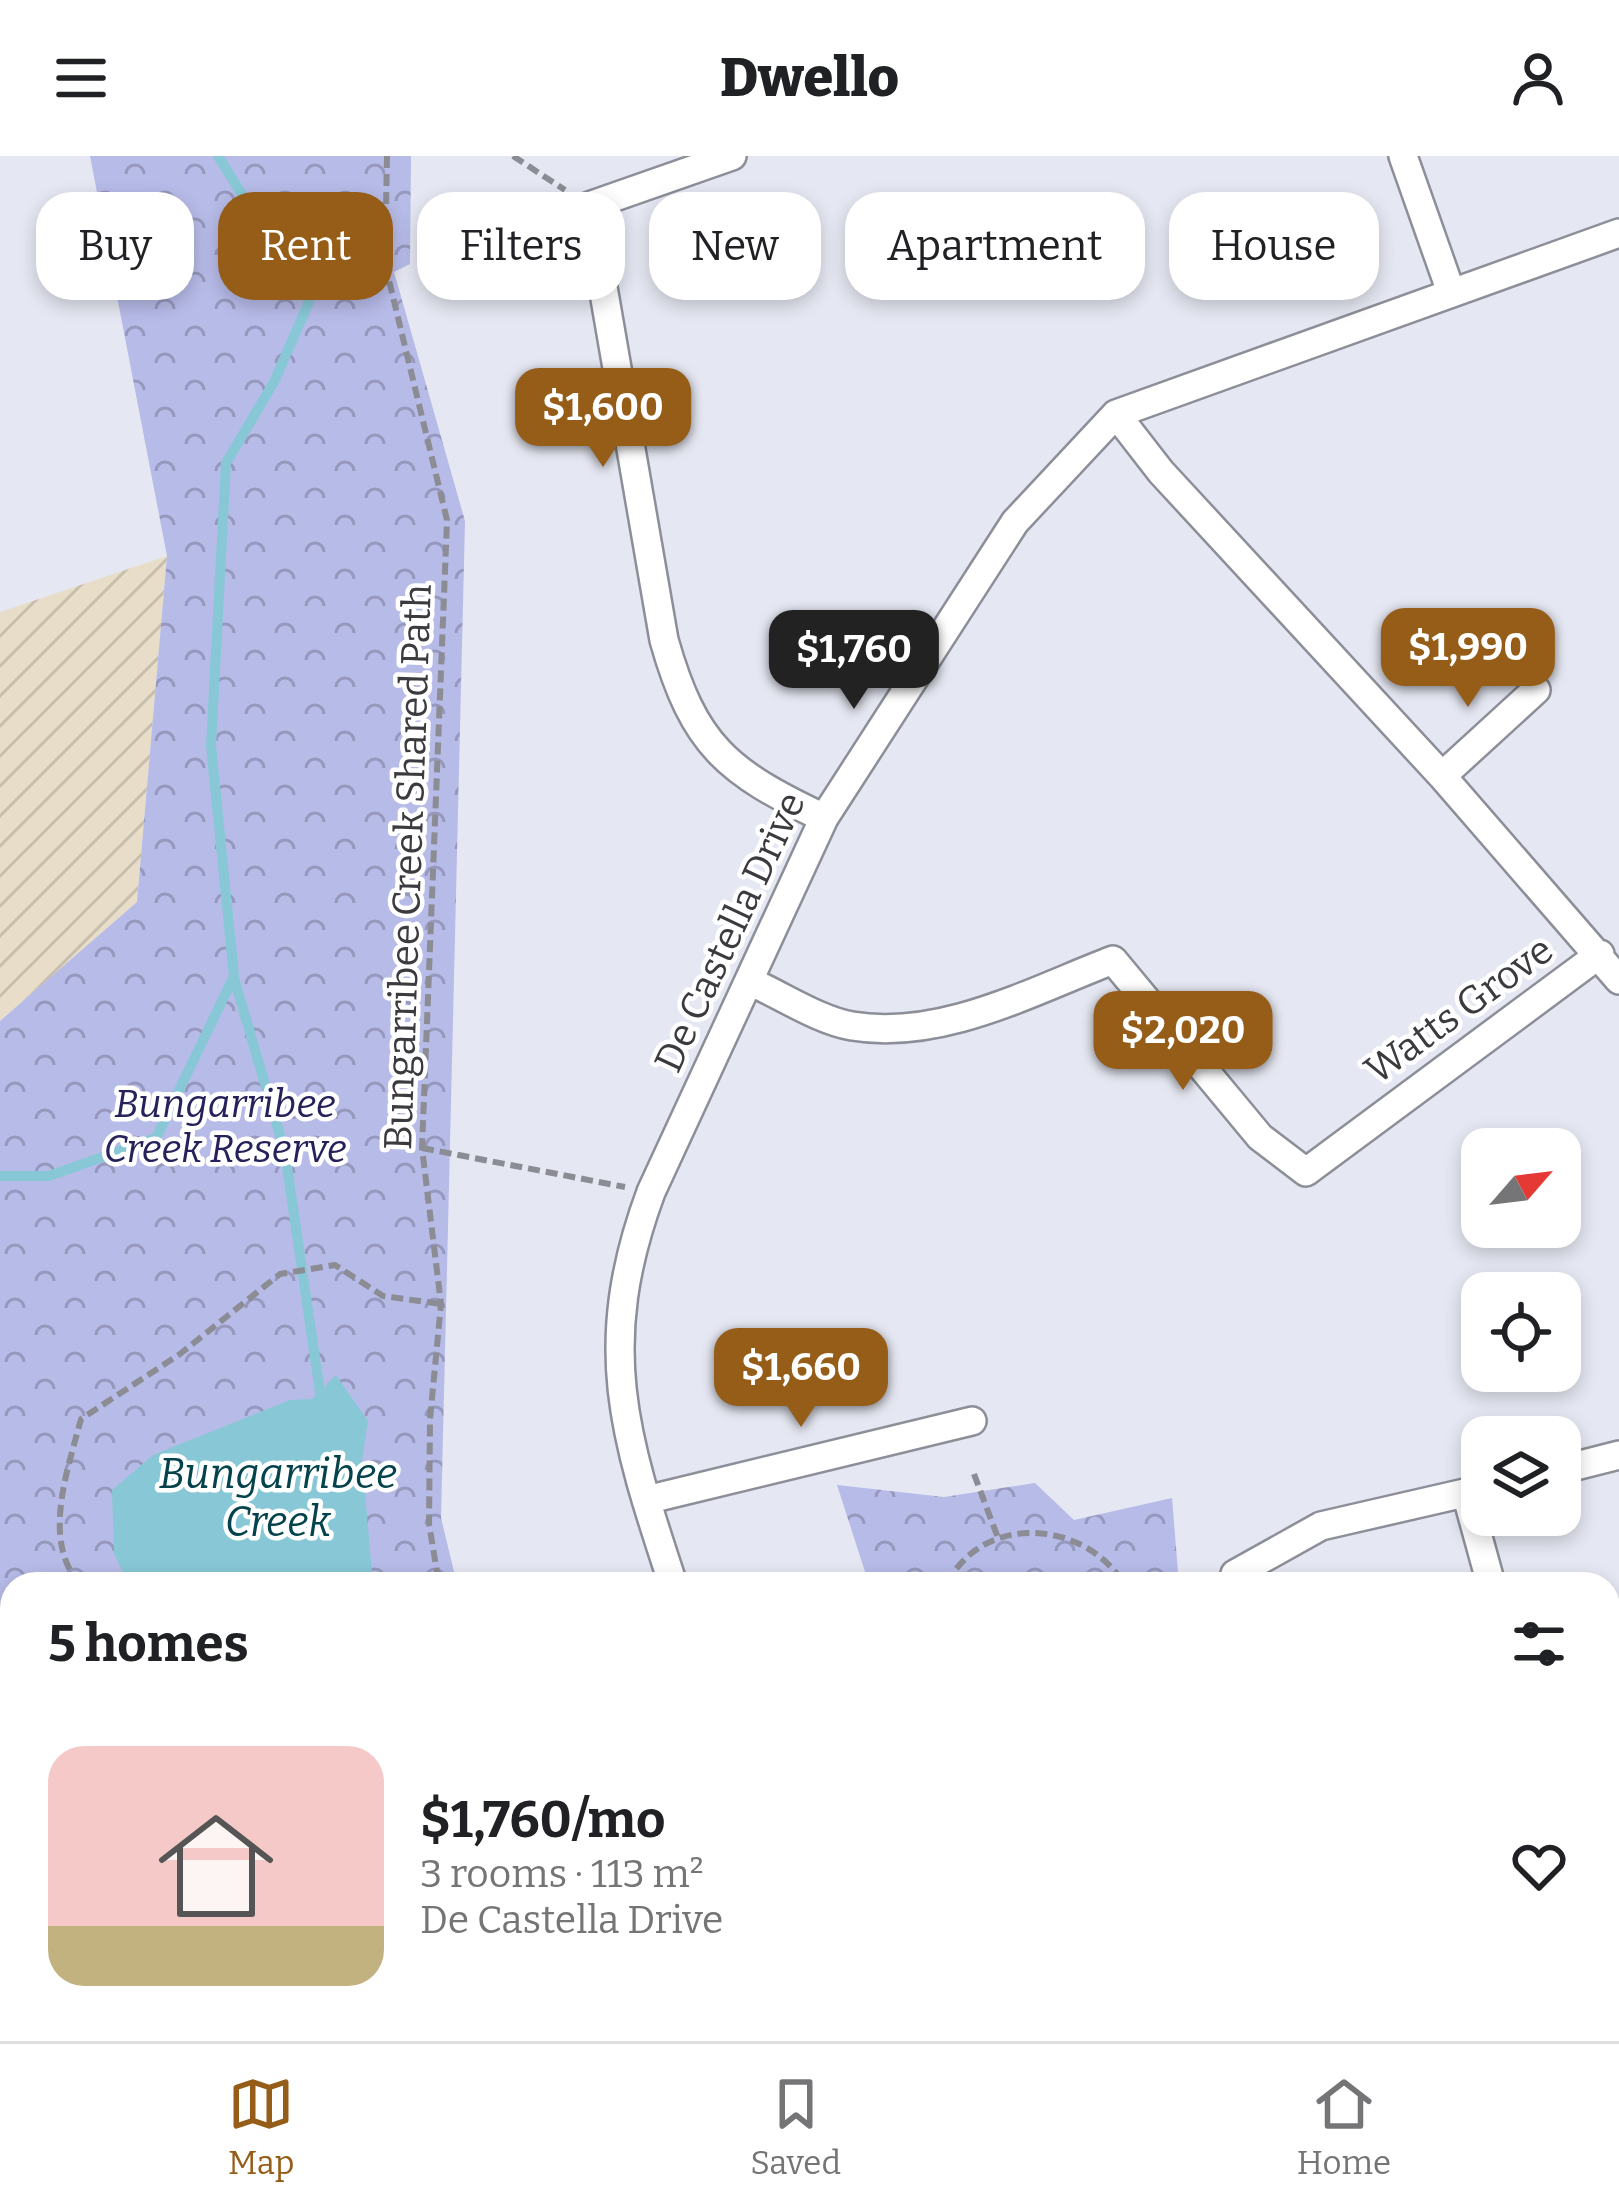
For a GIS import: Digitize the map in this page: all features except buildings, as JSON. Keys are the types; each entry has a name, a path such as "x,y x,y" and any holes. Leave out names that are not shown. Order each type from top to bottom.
{"street":[{"path":"625,193 732,156"},
{"path":"1403,156 1451,292"},
{"name":"De Castella Drive","path":"669,1572 624,1422 618,1354 626,1268 651,1192 824,818 1016,522 1116,415 1619,233"},
{"path":"605,300 664,640 678,688 708,745 758,787 824,818"},
{"path":"1116,415 1619,980"},
{"path":"1442,776 1536,691"},
{"name":"Watts Grove","path":"749,980 847,1025 888,1028 955,1020 1113,960 1261,1137 1306,1172 1600,954"},
{"path":"646,1500 972,1421"},
{"path":"1581,1465 1619,1455"},
{"path":"1238,1572 1321,1526 1461,1494"},
{"path":"1482,1536 1488,1572"}],"path":[{"name":"Bungarribee Creek Shared Path","path":"387,156 386,264 448,520 422,1148 441,1304 429,1482 429,1524 437,1572"},
{"path":"513,156 568,192"},
{"path":"422,1148 651,1192"},
{"path":"69,1572 64,1567 61,1494 81,1419 180,1354 280,1274 335,1265 383,1296 441,1304"},
{"path":"974,1474 998,1538"},
{"path":"957,1572 975,1551 998,1538 1034,1531 1066,1536 1106,1561 1115,1572"}],"shaded area":[{"path":"167,556 137,903 0,1021 0,612"}],"green space":[{"name":"Bungarribee Creek Reserve","path":"90,156 411,156 410,264 394,272 465,521 441,1518 454,1572 0,1572 0,1021 137,902 167,556 118,300 194,300 194,192 97,192"},
{"path":"1035,1483 1074,1520 1172,1498 1178,1572 865,1572 837,1485 944,1497"}],"water":[{"name":"Bungarribee Creek","path":"336,1375 368,1421 362,1460 372,1572 123,1572 114,1553 112,1490 153,1455 290,1400 312,1399"}],"waterway":[{"name":"Bungarribee Creek","path":"0,1176 49,1176 156,1138 234,976 211,746 226,463 274,382 309,302 218,156"},
{"path":"234,978 285,1153 321,1399"}]}
